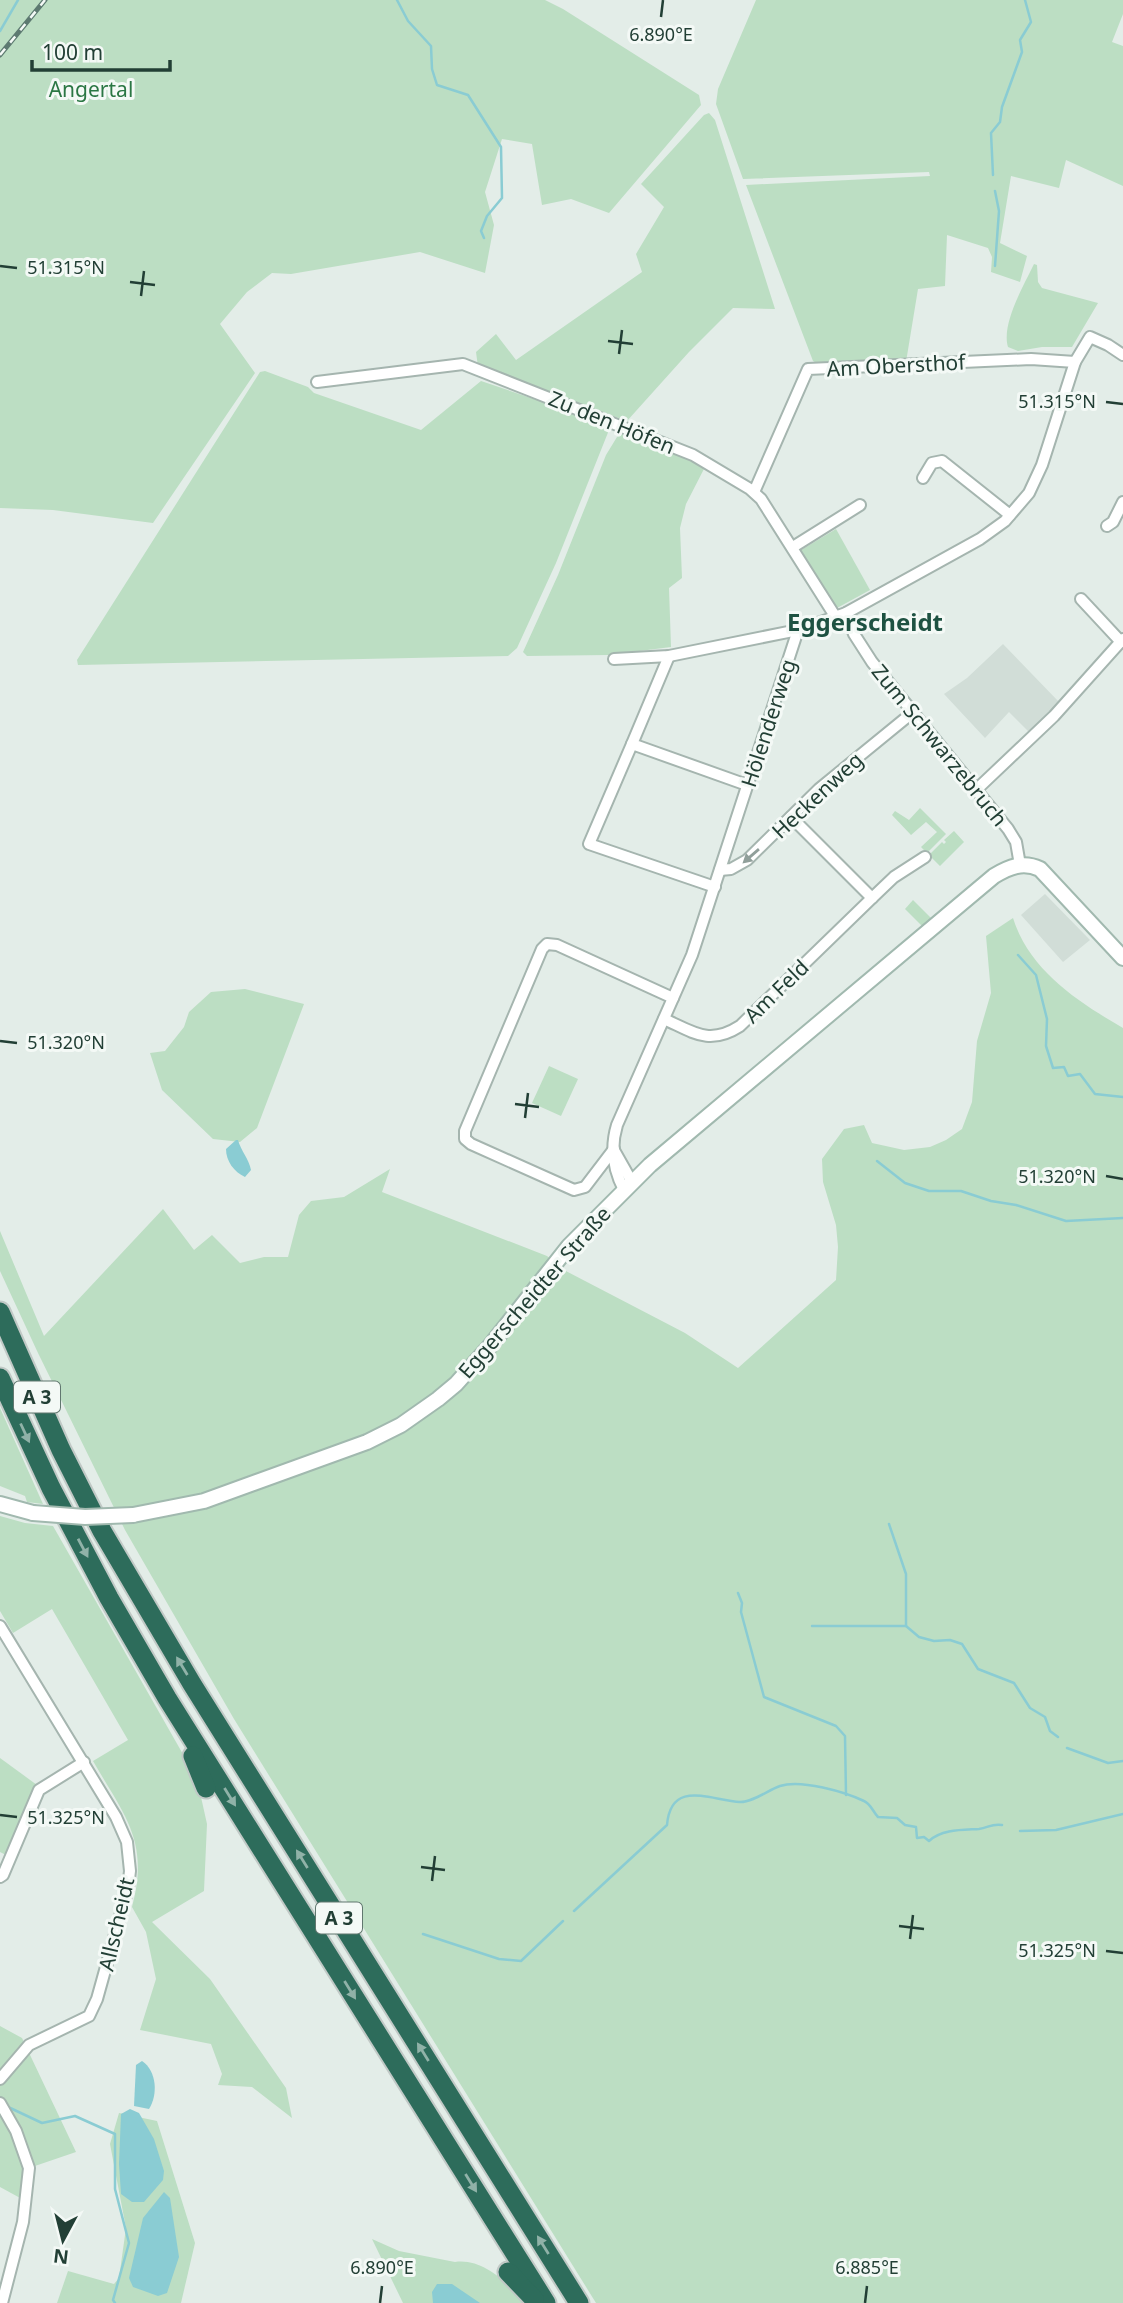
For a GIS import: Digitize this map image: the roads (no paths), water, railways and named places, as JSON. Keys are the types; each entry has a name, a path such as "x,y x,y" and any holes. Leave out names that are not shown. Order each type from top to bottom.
{"highway":[{"name":"A 3","path":"0,1312 61,1450 109,1543 200,1695 579,2303"},
{"name":"A 3","path":"0,1378 51,1488 109,1598 167,1698 546,2303"},
{"path":"167,1698 206,1788"},
{"path":"508,2272 538,2303"}],"street":[{"name":"Hölenderweg","path":"628,1186 614,1169 614,1139 619,1119 692,955 798,630 841,614 980,539 1010,515 1029,493 1036,480 1075,362 1090,337 1123,355"},
{"name":"Am Obersthof","path":"754,492 808,369 1031,359 1075,362"},
{"name":"Zu den Höfen","path":"317,382 463,364 694,455 761,499 841,614"},
{"path":"923,478 932,463 942,461 1010,515"},
{"path":"1107,526 1113,522 1123,502"},
{"path":"793,547 860,505"},
{"path":"976,790 1062,708 1122,641 1081,599"},
{"name":"Zum Schwarzebruch","path":"841,614 872,662 1016,842 1020,865"},
{"path":"614,659 669,656 798,630"},
{"path":"669,656 589,844 715,887"},
{"name":"Heckenweg","path":"720,870 740,865 849,762 912,713"},
{"path":"632,744 747,785"},
{"path":"791,817 872,898"},
{"name":"Am Feld","path":"664,1019 705,1037 728,1033 740,1026 894,877 925,856"},
{"path":"1020,865 1031,865 1040,869 1123,958"},
{"name":"Eggerscheidter Straße","path":"0,1504 33,1513 85,1517 133,1515 179,1507 229,1494 368,1442 401,1425 456,1384 490,1346 569,1246 628,1186 994,876 1020,865"},
{"path":"614,1149 586,1187 574,1190 471,1144 465,1139 465,1131 542,949 547,944 557,945 673,998"},
{"name":"Allscheidt","path":"0,2079 29,2045 89,2016 97,1999 124,1907 130,1871 127,1842 116,1817 1,1630"},
{"path":"0,1877 39,1790 84,1762"},
{"path":"0,2103 16,2131 29,2168 23,2222 2,2303"}],"water":[{"path":"236,1140 251,1170 245,1177 231,1166 227,1158 226,1149"},
{"path":"142,2061 151,2071 155,2090 149,2109 134,2106 136,2065"},
{"path":"130,2109 139,2113 154,2139 164,2171 163,2180 144,2202 132,2202 121,2194 121,2114"},
{"path":"164,2192 170,2198 179,2257 167,2293 158,2296 133,2287 129,2278 143,2218"},
{"path":"437,2284 452,2284 480,2303 433,2303 432,2292"}],"waterway":[{"path":"0,31 18,0"},
{"path":"397,0 408,21 431,46 432,69 437,85 468,95 501,147 502,198 487,216 481,231 484,238"},
{"path":"993,175 991,133 1000,122 1002,107 1022,52 1020,40 1031,22 1025,0"},
{"path":"995,191 999,211 995,266"},
{"path":"1018,955 1036,975 1047,1019 1046,1046 1053,1068 1064,1067 1068,1076 1080,1074 1095,1094 1123,1097"},
{"path":"877,1161 905,1183 929,1191 961,1191 1066,1221 1123,1218"},
{"path":"889,1524 906,1574 906,1626"},
{"path":"738,1593 764,1697 836,1726 845,1736 846,1795"},
{"path":"812,1626 906,1626 919,1637 962,1644 978,1669 1014,1683 1030,1708 1045,1717 1050,1731 1058,1737"},
{"path":"1067,1748 1108,1763 1123,1761"},
{"path":"574,1911 667,1825 670,1810 676,1801 684,1797 706,1796 740,1802 756,1798 780,1786 811,1785 835,1790 864,1801 878,1817 897,1818 905,1825 916,1827 917,1838 924,1837 929,1841 946,1832 1002,1825"},
{"path":"1020,1831 1056,1830 1123,1814"},
{"path":"423,1934 499,1959 521,1961 563,1921"},
{"path":"6,2106 42,2123 75,2116 115,2134 115,2189 129,2243 113,2300 115,2303"}],"railway":[{"path":"0,55 45,0"}],"district":[{"name":"Eggerscheidt","path":"865,621"}],"park label":[{"name":"Angertal","path":"91,89"}]}
